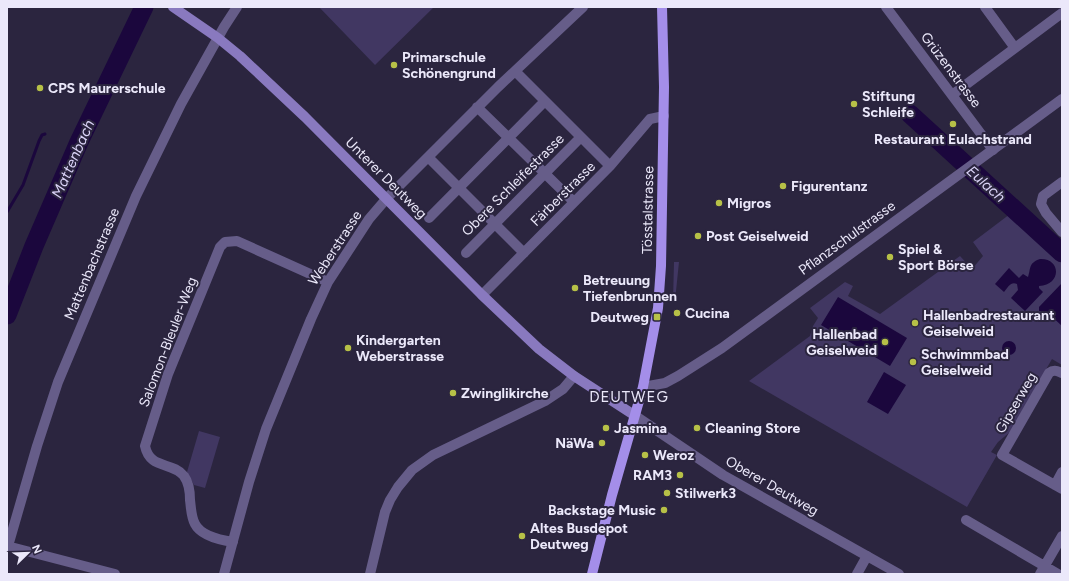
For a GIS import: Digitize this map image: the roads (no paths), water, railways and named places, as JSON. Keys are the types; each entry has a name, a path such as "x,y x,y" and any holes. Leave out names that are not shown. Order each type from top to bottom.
{"main road":[{"name":"Unterer Deutweg","path":"172,7 218,38 275,88 387,198 482,295 539,349 574,376 634,415"},
{"name":"Tösstalstrasse","path":"593,574 612,495 643,387 658,308 661,266 664,116 662,7"}],"street":[{"name":"Mattenbachstrasse","path":"7,546 37,446 61,375 136,196 181,104 237,7"},
{"name":"Weberstrasse","path":"224,574 249,482 266,429 308,326 328,282 369,219 387,198 477,107 583,7"},
{"name":"Grüzenstrasse","path":"886,7 993,150"},
{"path":"985,7 1015,48"},
{"path":"952,94 1062,13"},
{"path":"515,71 610,166"},
{"name":"Pflanzschulstrasse","path":"643,387 665,383 722,348 1062,99"},
{"path":"429,218 545,101"},
{"path":"477,107 574,202"},
{"name":"Färberstrasse","path":"482,295 610,166 650,119 664,116"},
{"name":"Obere Schleifestrasse","path":"466,253 581,137"},
{"path":"428,157 524,253"},
{"path":"1062,182 1043,196 1041,204 1046,213 1062,232"},
{"name":"Salomon-Bleuler-Weg","path":"232,542 204,534 195,524 191,513 190,490 184,476 154,461 147,454 145,446 168,374 220,247 225,242 237,241 328,282"},
{"name":"Gipserweg","path":"1058,487 1002,455 1050,373 1052,371 1059,372"},
{"path":"370,574 385,512 390,500 412,470 433,455 545,401 563,389 574,376"},
{"name":"Oberer Deutweg","path":"634,415 723,475 899,574"},
{"path":"1058,487 1062,472"},
{"path":"966,520 1043,570 1058,574"},
{"path":"1043,570 1062,536"},
{"path":"7,546 115,574"},
{"path":"857,574 867,556"}],"waterway":[{"name":"Mattenbach","path":"7,315 34,246 79,142 144,7"},
{"name":"Eulach","path":"910,114 1062,253"},
{"path":"7,212 23,185 39,141 42,135 45,134"}],"place":[{"name":"Primarschule Schönengrund","path":"394,65"},
{"name":"CPS Maurerschule","path":"40,88"},
{"name":"Stiftung Schleife","path":"854,104"},
{"name":"Restaurant Eulachstrand","path":"953,124"},
{"name":"Figurentanz","path":"783,186"},
{"name":"Migros","path":"719,203"},
{"name":"Post Geiselweid","path":"698,236"},
{"name":"Spiel & Sport Börse","path":"890,257"},
{"name":"Betreuung Tiefenbrunnen","path":"575,288"},
{"name":"Cucina","path":"677,313"},
{"name":"Deutweg","path":"657,317"},
{"name":"Hallenbadrestaurant Geiselweid","path":"915,323"},
{"name":"Hallenbad Geiselweid","path":"885,342"},
{"name":"Kindergarten Weberstrasse","path":"348,348"},
{"name":"Schwimmbad Geiselweid","path":"913,362"},
{"name":"Zwinglikirche","path":"453,393"},
{"name":"Jasmina","path":"606,428"},
{"name":"Cleaning Store","path":"697,428"},
{"name":"NäWa","path":"602,443"},
{"name":"Weroz","path":"645,455"},
{"name":"RAM3","path":"680,475"},
{"name":"Stilwerk3","path":"667,493"},
{"name":"Backstage Music","path":"664,510"},
{"name":"Altes Busdepot Deutweg","path":"522,536"}],"district":[{"name":"DEUTWEG","path":"629,397"}]}
